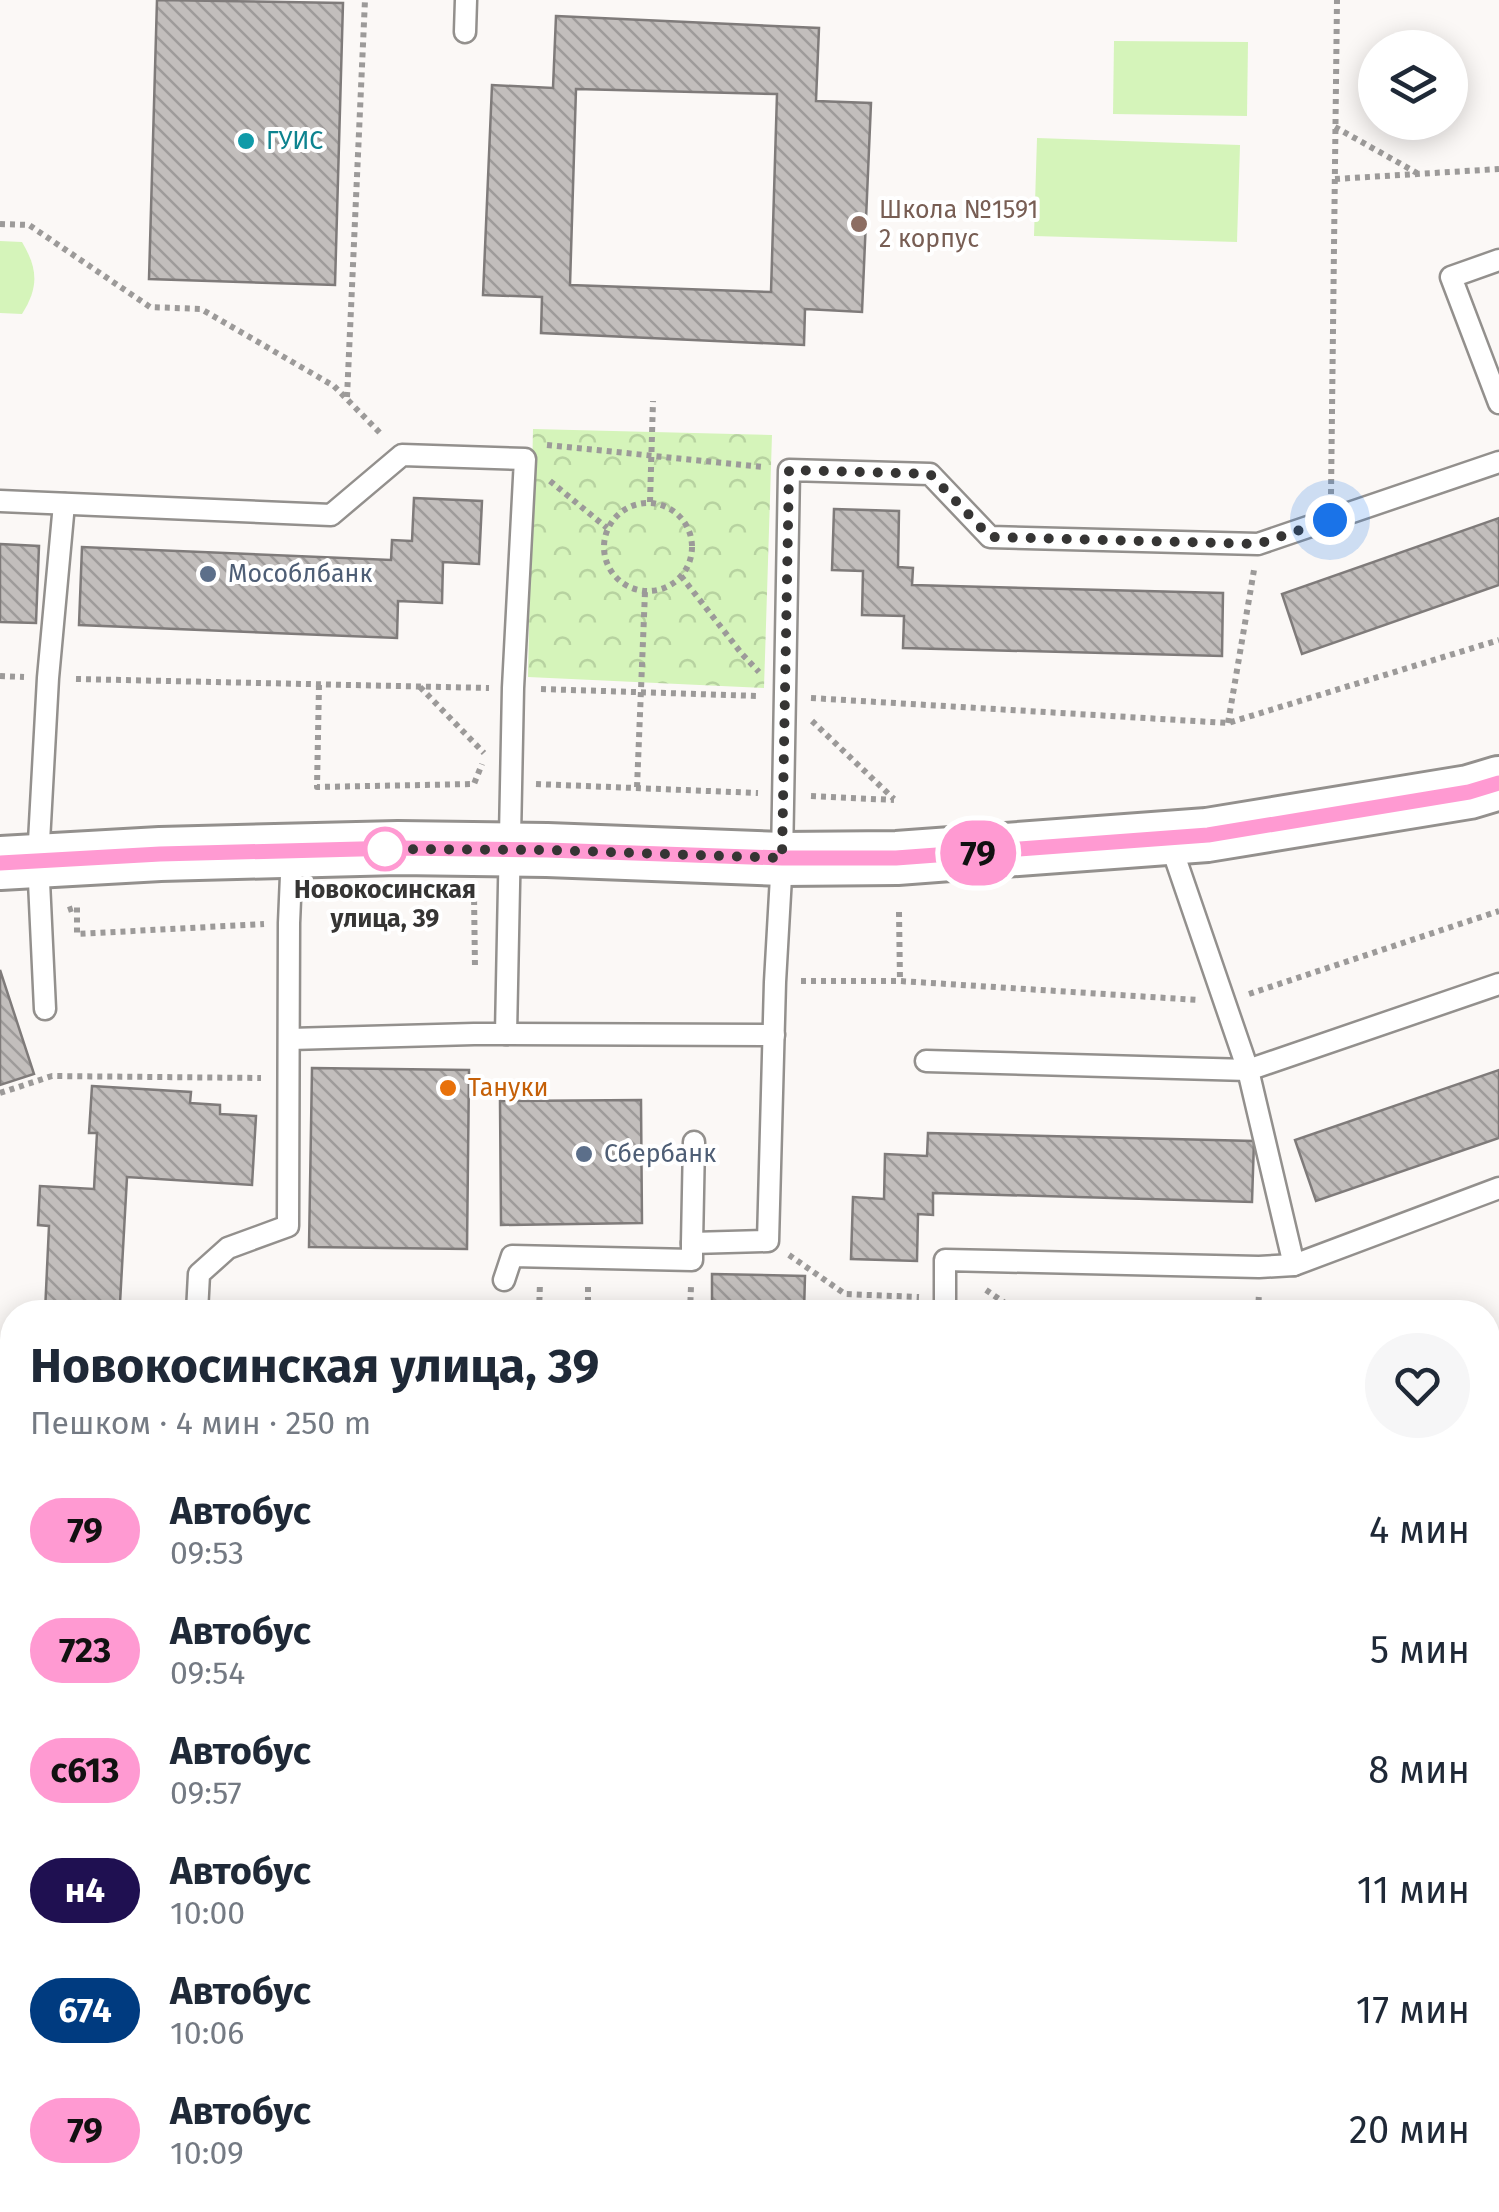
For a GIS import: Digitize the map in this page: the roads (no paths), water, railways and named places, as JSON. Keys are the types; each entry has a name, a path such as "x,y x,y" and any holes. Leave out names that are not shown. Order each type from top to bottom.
{"street":[{"path":"19,862 292,850 509,849 896,858 1208,835 1499,784"}],"lane":[{"path":"465,32 466,0"},
{"path":"1499,260 1451,277 1499,403"},
{"path":"0,501 331,515 402,455 525,459 510,784 506,1034"},
{"path":"692,1243 768,1241 784,794 789,470 930,474 990,537 1258,544 1499,462"},
{"path":"46,1009 42,917 19,862 48,678 64,504"},
{"path":"1169,839 1248,1070 1294,1265"},
{"path":"198,1300 199,1274 228,1248 288,1226 292,850"},
{"path":"926,1061 1248,1070 1499,984"},
{"path":"290,1040 506,1034 774,1035"},
{"path":"504,1280 512,1256 692,1260 694,1142"},
{"path":"945,1300 946,1260 1294,1265 1499,1188"}],"place":[{"name":"ГУИС","path":"246,141"},
{"name":"Школа №1591 2 корпус","path":"859,224"},
{"name":"Мособлбанк","path":"208,574"},
{"name":"Новокосинская улица, 39","path":"385,849"},
{"name":"Тануки","path":"448,1088"},
{"name":"Сбербанк","path":"584,1154"}]}
